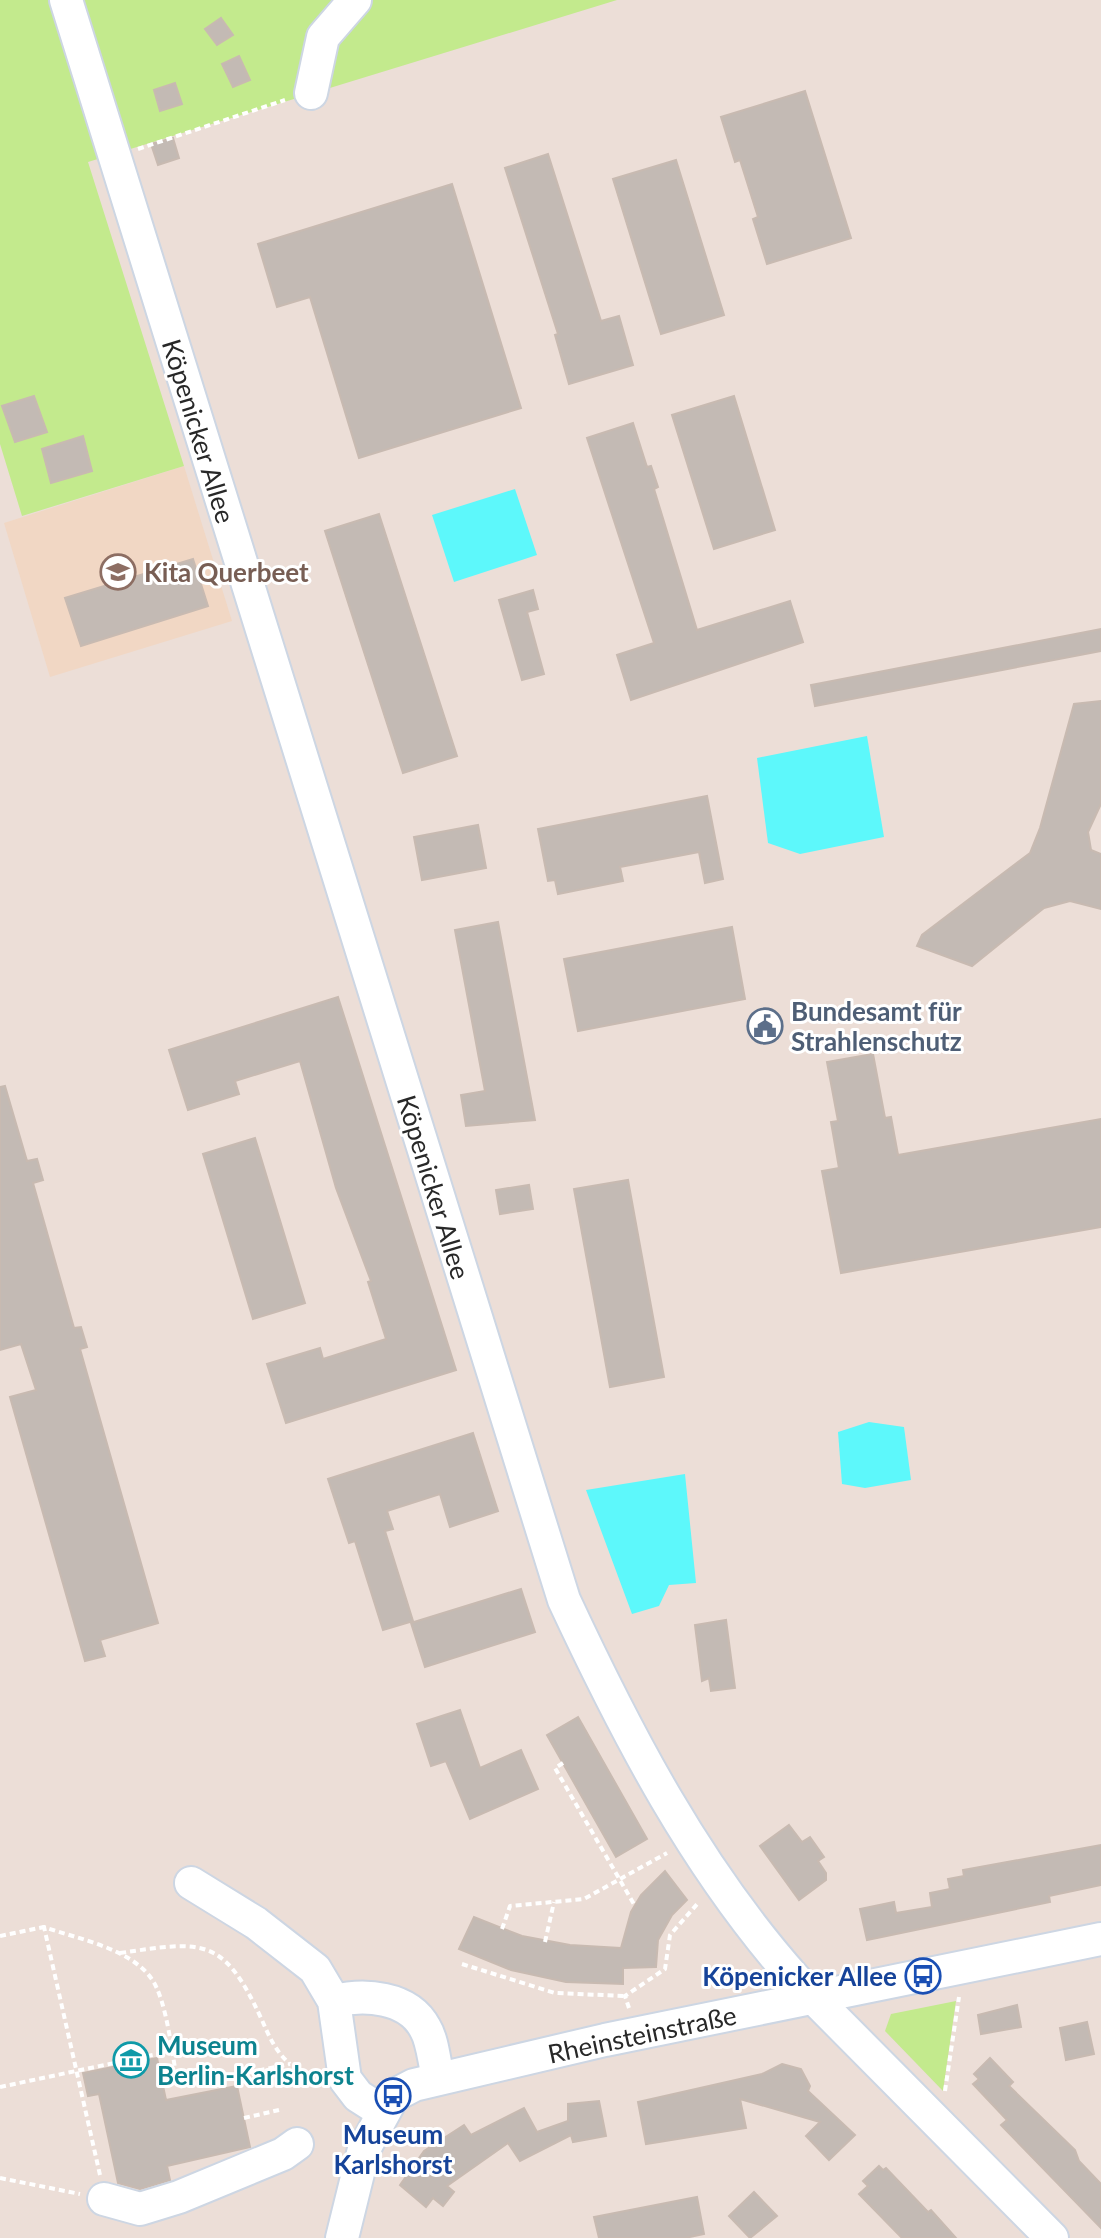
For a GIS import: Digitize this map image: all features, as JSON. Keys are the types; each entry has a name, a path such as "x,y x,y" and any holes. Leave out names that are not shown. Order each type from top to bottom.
{"street":[{"name":"Köpenicker Allee","path":"66,0 549,1558 592,1660 690,1840 782,1964 1052,2238"},
{"path":"311,93 323,37 355,0"},
{"path":"191,1883 256,1923 315,1969 334,2001 345,2079 358,2096 383,2112 364,2149 342,2238"},
{"name":"Rheinsteinstraße","path":"383,2112 393,2096 438,2077 1101,1939"},
{"path":"334,2001 354,1997 386,2000 409,2008 426,2028 438,2077"},
{"path":"104,2199 140,2209 179,2197 283,2154 297,2144"}],"path":[{"path":"120,175 147,143 311,93"},
{"path":"563,1763 555,1768 635,1906"},
{"path":"502,1929 510,1906 584,1899 690,1840"},
{"path":"462,1964 555,1993 625,1996 665,1969 670,1935 720,1883"},
{"path":"545,1942 554,1902"},
{"path":"0,2178 104,2199 44,1927"},
{"path":"0,1936 44,1927 118,1954 138,1965 153,1979 178,2087 290,2064 278,2053 242,1977 222,1957 193,1944 118,1954"},
{"path":"928,2110 945,2094 964,1968"},
{"path":"625,1996 634,2034"},
{"path":"0,2087 171,2051"},
{"path":"244,2118 279,2110"}],"shaded area":[{"name":"Kita Querbeet","path":"184,466 232,621 50,677 4,523"}],"green space":[{"path":"0,0 617,0 88,162 184,466 22,516 0,444"},
{"path":"956,2001 943,2091 885,2031 891,2014"}],"water":[{"path":"515,489 537,555 454,582 432,515"},
{"path":"867,736 884,837 800,854 768,843 757,758"},
{"path":"869,1422 904,1427 911,1480 865,1488 842,1484 838,1432"},
{"path":"685,1474 696,1583 669,1585 659,1606 632,1614 586,1490"}],"building":[{"path":"221,18 233,35 217,45 205,29"},
{"path":"239,56 250,80 233,87 222,64"},
{"path":"175,83 182,104 160,111 154,90"},
{"path":"805,91 851,238 767,264 753,219 758,217 740,160 735,162 721,117"},
{"path":"173,138 179,158 158,165 151,144"},
{"path":"548,154 601,321 619,316 633,365 569,384 555,335 558,334 505,168"},
{"path":"676,160 724,315 661,334 613,179"},
{"path":"452,184 521,408 359,458 310,297 277,307 258,244"},
{"path":"34,396 47,432 15,442 2,406"},
{"path":"734,396 775,530 714,549 672,415"},
{"path":"633,423 647,467 651,466 658,487 654,489 697,630 790,601 803,642 631,700 617,655 654,643 587,438"},
{"path":"83,436 92,471 51,483 42,449"},
{"path":"379,514 457,756 403,773 325,531"},
{"path":"193,559 208,606 81,646 65,598"},
{"path":"533,590 538,609 527,612 544,674 522,680 499,600"},
{"path":"1101,629 1101,651 815,706 811,685"},
{"path":"1101,701 1101,804 1088,832 1091,850 1101,854 1101,909 1070,901 1044,908 972,966 917,946 922,935 1030,853 1040,828 1074,704"},
{"path":"707,796 723,879 705,883 699,852 620,867 623,881 558,894 555,880 548,881 538,829"},
{"path":"478,825 486,868 422,880 414,837"},
{"path":"498,922 535,1120 466,1126 461,1095 485,1091 455,930"},
{"path":"732,927 745,999 578,1031 564,959"},
{"path":"338,997 456,1370 286,1423 267,1364 320,1348 323,1359 386,1339 368,1282 371,1281 336,1188 300,1061 235,1081 239,1094 188,1110 169,1050"},
{"path":"873,1054 885,1118 891,1117 898,1155 1101,1119 1101,1227 841,1273 822,1171 839,1168 831,1122 838,1121 827,1062"},
{"path":"5,1086 27,1161 37,1159 43,1180 33,1183 74,1328 81,1327 87,1347 80,1349 158,1623 100,1640 105,1656 85,1661 10,1397 36,1390 21,1344 0,1350 0,1087"},
{"path":"255,1138 305,1303 253,1319 203,1154"},
{"path":"628,1180 664,1377 610,1387 574,1189"},
{"path":"529,1185 533,1209 500,1214 496,1190"},
{"path":"473,1433 498,1511 450,1527 440,1494 387,1511 393,1529 385,1531 413,1621 383,1630 355,1541 349,1543 328,1479"},
{"path":"521,1589 535,1632 425,1667 411,1623"},
{"path":"726,1620 735,1688 711,1691 709,1678 702,1681 695,1625"},
{"path":"460,1710 480,1768 521,1750 538,1789 470,1819 446,1761 431,1766 417,1724"},
{"path":"578,1717 647,1839 616,1857 547,1735"},
{"path":"789,1825 802,1842 810,1837 824,1857 818,1861 826,1873 826,1880 799,1900 760,1846"},
{"path":"1101,1845 1101,1885 1049,1896 1050,1902 867,1940 860,1909 894,1902 896,1913 932,1907 930,1893 950,1889 948,1879 964,1876 963,1870"},
{"path":"665,1871 687,1900 672,1915 658,1940 656,1967 623,1968 623,1984 566,1982 511,1970 459,1949 474,1917 522,1936 570,1945 621,1948 631,1912 641,1895"},
{"path":"1017,2005 1021,2027 981,2034 978,2015"},
{"path":"1087,2022 1094,2054 1066,2060 1060,2028"},
{"path":"157,2058 166,2100 237,2086 250,2147 167,2166 170,2180 140,2189 118,2183 99,2094 88,2096 83,2073"},
{"path":"990,2058 1013,2082 1009,2086 1075,2150 1079,2161 1101,2184 1101,2228 1001,2125 1007,2120 973,2084 979,2079 974,2074"},
{"path":"782,2064 801,2069 810,2086 808,2091 855,2135 829,2160 806,2136 820,2122 740,2099 746,2128 646,2144 638,2102 762,2074"},
{"path":"599,2101 606,2136 573,2142 571,2135 520,2161 508,2143 447,2186 454,2192 443,2206 433,2198 426,2207 400,2185 424,2151 464,2125 471,2135 524,2108 537,2132 568,2121 568,2104"},
{"path":"879,2166 883,2170 886,2168 928,2212 931,2210 956,2238 902,2238 859,2194 868,2186 863,2181"},
{"path":"754,2192 777,2216 750,2238 729,2216"},
{"path":"697,2197 704,2234 685,2238 599,2238 594,2217"}],"place":[{"name":"Kita Querbeet","path":"118,572"},
{"name":"Bundesamt für Strahlenschutz","path":"765,1026"},
{"name":"Köpenicker Allee","path":"923,1976"},
{"name":"Museum Berlin-Karlshorst","path":"131,2060"},
{"name":"Museum Karlshorst","path":"393,2096"}]}
